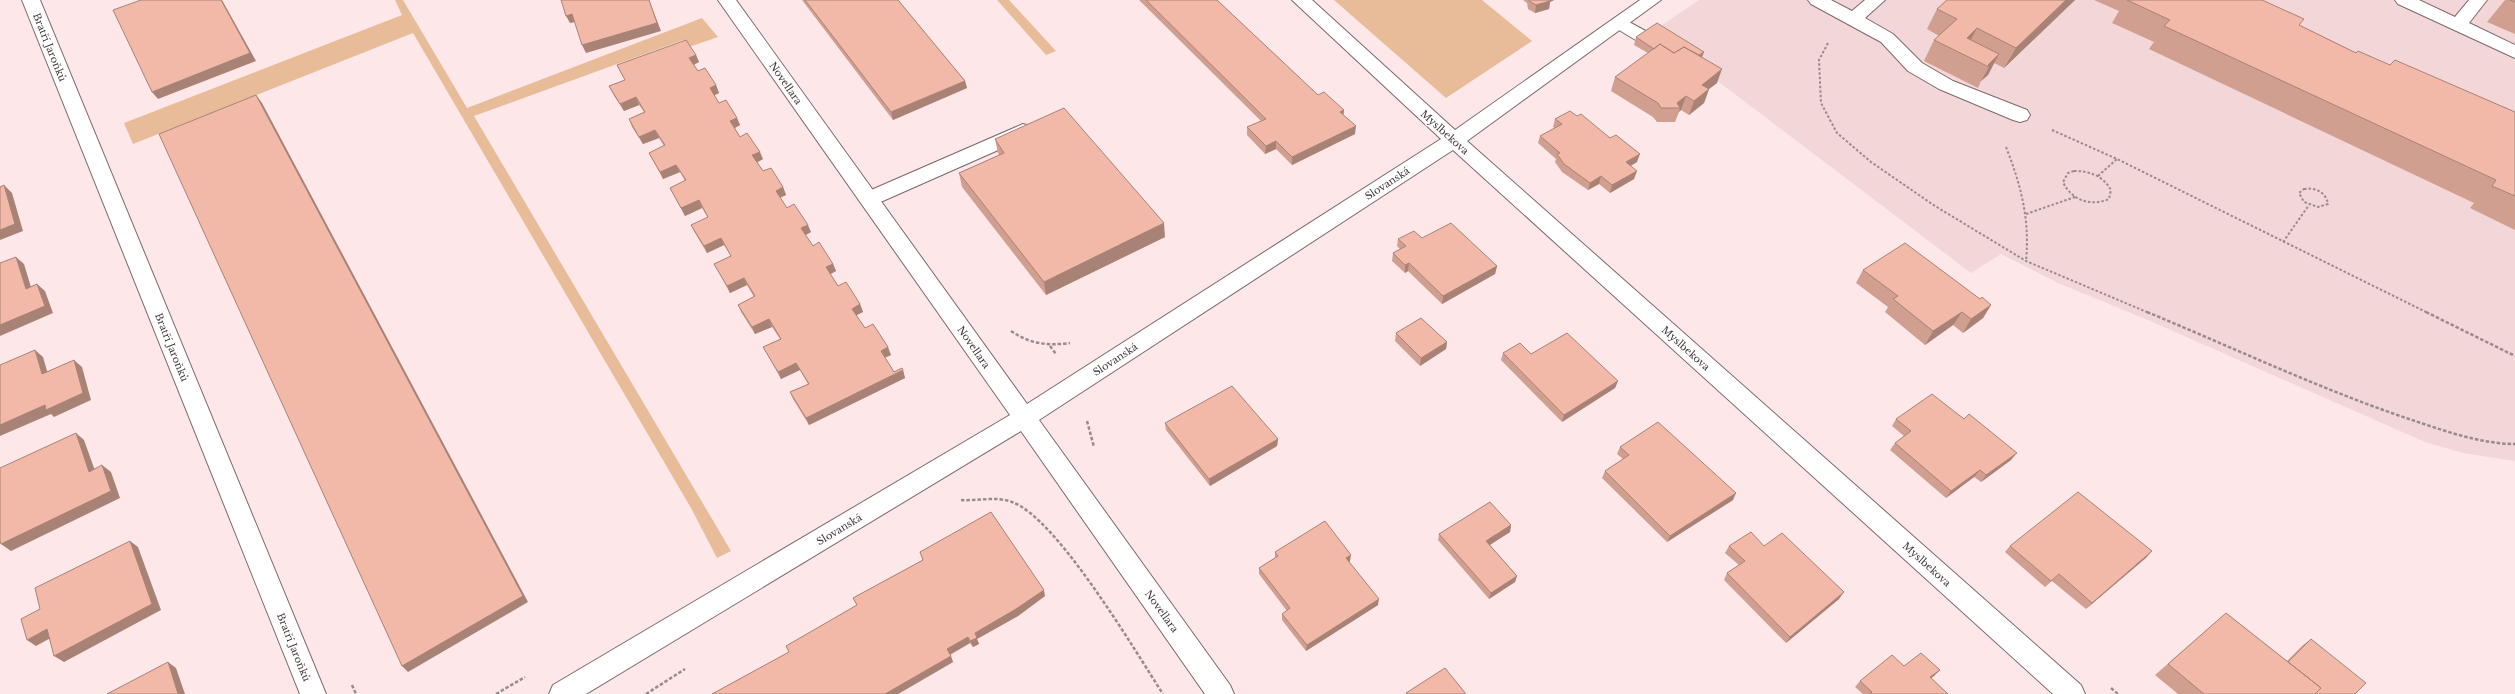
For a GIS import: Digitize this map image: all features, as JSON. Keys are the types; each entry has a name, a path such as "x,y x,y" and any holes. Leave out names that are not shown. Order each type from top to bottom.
{"street":[{"name":"Bratří Jaroňků","path":"31,0 313,694"},
{"name":"Novellara","path":"726,0 1221,694"},
{"name":"Myslbekova","path":"1301,0 1454,140 2072,694"},
{"name":"Slovanská","path":"562,694 1024,418 1454,140 1652,0"},
{"path":"1817,0 1887,38 1915,68 1946,85 2020,115"},
{"path":"1853,19 1876,0"},
{"path":"2404,0 2515,52"},
{"path":"2458,25 2478,0"},
{"path":"1620,23 1645,38"},
{"path":"868,199 1038,124"}],"path":[{"path":"1853,19 1833,31 1819,60 1821,103 1837,133 1871,162 1935,206 2026,260 2374,407 2442,430 2504,444 2515,444"},
{"path":"2026,260 2029,239 2022,189 2006,146 2020,115 2117,159 2515,356"},
{"path":"2098,176 2117,159"},
{"path":"2082,171 2098,176 2109,185 2111,195 2109,199 2104,202 2090,203 2075,198 2064,187 2063,182 2068,173 2082,171"},
{"path":"2307,188 2317,191 2325,195 2329,202 2323,207 2309,204 2301,199 2299,193 2301,190 2307,188"},
{"path":"2026,214 2075,198"},
{"path":"2283,242 2309,204"},
{"path":"1006,328 1024,342 1050,346 1071,343"},
{"path":"959,500 1013,502 1042,521 1075,564 1163,694"},
{"path":"646,694 686,668"}],"shaded area":[{"path":"395,0 403,0 467,108 702,18 718,37 689,47 683,40 474,116 731,551 717,558 691,508 413,33 133,144 124,123 402,15"},
{"path":"997,0 1009,0 1056,51 1046,55"},
{"path":"1334,0 1482,0 1532,41 1446,98"},
{"path":"1699,0 2515,0 2515,461 2463,453 2425,442 2148,320 2058,283 2001,254 1971,273 1695,64 1655,30"}],"building":[{"path":"141,0 221,0 250,53 152,92 113,10"},
{"path":"561,0 649,0 657,23 582,45 572,14 566,16"},
{"path":"805,0 898,0 965,81 891,112"},
{"path":"1146,0 1217,0 1318,95 1324,92 1344,110 1340,112 1356,126 1292,157 1276,141 1266,146 1247,127 1266,119"},
{"path":"1529,0 1550,0 1550,1 1536,5"},
{"path":"1947,0 2066,0 2016,48 1977,28 1967,38 1999,54 1988,65 1989,67 1934,40 1957,19 1937,9"},
{"path":"2127,0 2262,0 2304,19 2299,25 2356,53 2358,51 2390,65 2395,60 2515,112 2515,196 2492,186 2496,180 2164,26 2170,20"},
{"path":"1657,23 1704,52 1699,55 1684,47 1674,53 1660,44 1654,49 1636,37"},
{"path":"686,40 696,55 689,58 698,71 705,68 716,85 710,88 719,103 726,100 737,118 730,121 740,137 747,133 760,152 752,155 763,171 771,168 783,187 776,191 787,208 794,204 808,225 801,228 813,246 819,242 833,264 826,267 838,286 846,282 860,304 852,309 865,328 873,324 888,347 881,351 894,372 902,368 903,370 806,418 790,392 809,384 796,363 778,372 763,347 781,339 769,319 752,327 738,305 755,296 744,278 727,286 714,264 731,256 721,238 704,246 691,225 708,217 699,200 681,208 670,188 686,180 676,165 660,172 649,153 665,145 655,130 639,137 629,119 645,112 636,97 620,104 609,86 625,80 617,65"},
{"path":"1660,44 1674,53 1684,47 1722,69 1702,85 1709,89 1694,101 1686,96 1677,103 1680,108 1661,108 1658,103 1615,77"},
{"path":"256,95 523,596 402,666 159,134"},
{"path":"1064,108 1164,223 1044,282 959,173 1004,153 995,139"},
{"path":"1570,111 1577,116 1581,114 1610,138 1616,135 1640,154 1626,162 1637,171 1612,185 1601,176 1590,183 1564,164 1557,154 1560,153 1540,136 1562,124 1555,119"},
{"path":"4,185 15,224 0,230 0,187"},
{"path":"1451,223 1497,266 1443,296 1409,263 1405,265 1393,253 1406,246 1398,239 1414,231 1422,238"},
{"path":"1905,243 1980,299 1982,297 1991,305 1971,319 1962,312 1933,331 1893,299 1898,296 1863,270"},
{"path":"16,257 26,289 37,284 45,306 0,325 0,263"},
{"path":"1421,318 1447,342 1421,358 1396,333"},
{"path":"1567,333 1618,381 1564,415 1503,353 1520,343 1531,354"},
{"path":"35,350 42,374 74,360 83,393 46,410 45,405 0,425 0,365"},
{"path":"1232,386 1278,439 1209,479 1165,423"},
{"path":"1932,394 1964,419 1969,414 2017,453 1986,475 1980,470 1951,491 1895,443 1911,431 1896,419"},
{"path":"1658,422 1736,493 1670,536 1605,471 1629,455 1620,447"},
{"path":"76,433 89,472 102,465 111,491 1,544 0,468"},
{"path":"2078,492 2152,551 2092,603 2059,574 2051,581 2010,546"},
{"path":"1490,502 1511,525 1486,541 1517,576 1491,593 1439,534"},
{"path":"991,512 1044,590 1016,609 975,633 977,638 970,641 968,637 947,649 951,656 885,694 712,694 789,652 786,646 857,605 853,598 923,560 920,552"},
{"path":"1325,521 1351,555 1346,558 1379,599 1307,645 1282,614 1290,608 1259,568 1278,556 1275,552"},
{"path":"1751,532 1764,546 1782,533 1844,592 1790,637 1727,573 1745,561 1729,546"},
{"path":"130,541 152,604 54,656 47,629 27,640 21,619 40,609 35,588"},
{"path":"2226,613 2321,688 2315,694 2204,694 2168,664"},
{"path":"2311,639 2366,683 2355,694 2315,694 2321,688 2288,662"},
{"path":"1921,653 1940,670 1930,677 1948,694 1869,694 1872,692 1860,681 1892,655 1904,666"},
{"path":"168,662 178,694 107,694"},
{"path":"1445,668 1466,694 1406,693"}]}
